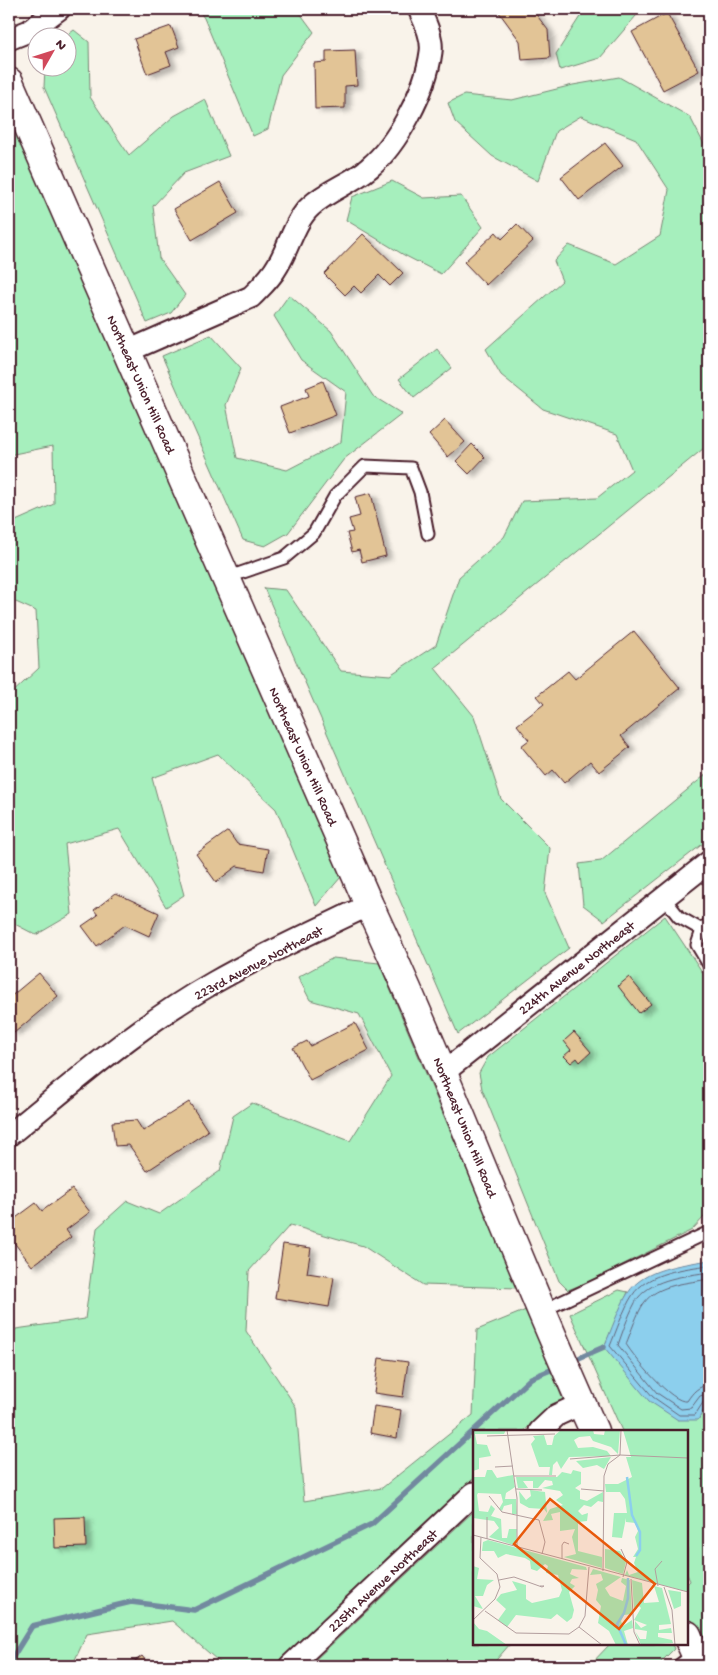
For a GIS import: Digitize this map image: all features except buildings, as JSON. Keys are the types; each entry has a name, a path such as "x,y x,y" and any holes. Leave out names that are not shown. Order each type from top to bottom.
{"street":[{"path":"9,39 29,31 59,9"},
{"path":"128,351 250,297 264,285 278,266 299,223 311,206 368,170 387,151 411,112 423,82 432,51 428,29 419,9"},
{"name":"Northeast Union Hill Road","path":"9,82 369,905 406,983 594,1430"},
{"name":"224th Avenue Northeast","path":"444,1072 709,862"},
{"name":"223rd Avenue Northeast","path":"9,1135 139,1031 212,983 276,949 369,905"},
{"path":"541,1430 558,1415 581,1404"},
{"name":"225th Avenue Northeast","path":"290,1666 473,1495"}],"lane":[{"path":"226,578 284,558 314,533 335,496 366,466 411,468 420,492 428,534"},
{"path":"664,898 679,917 706,927 697,946 709,966"},
{"path":"542,1311 709,1232"}],"green space":[{"path":"198,9 297,9 314,32 281,75 268,129 253,136 204,18"},
{"path":"578,9 642,9 600,58 560,70 556,54 581,15"},
{"path":"78,33 89,42 90,97 129,155 174,116 205,99 229,156 184,173 153,206 159,258 185,295 171,313 147,323 44,87 44,78 78,78"},
{"path":"619,77 690,117 709,154 709,444 435,668 474,716 501,799 550,848 545,893 569,948 458,1034 264,588 286,590 341,671 390,675 436,645 459,577 504,537 522,501 597,498 632,470 617,434 543,409 501,375 486,349 562,281 554,261 569,245 616,264 660,236 669,190 636,139 581,116 556,131 538,181 492,156 455,122 448,103 464,95 512,100 573,85"},
{"path":"9,112 341,877 316,906 276,809 218,754 152,778 184,895 166,907 119,829 65,844 72,914 36,935 9,921 9,696 39,668 36,611 9,599 9,524 54,504 53,446 9,455"},
{"path":"392,181 424,198 461,196 483,227 441,274 404,255 346,220 352,197"},
{"path":"289,295 331,331 373,396 402,414 344,459 288,533 265,546 243,540 162,356 211,335 241,368 226,405 237,458 287,470 341,442 346,392 301,360 274,316"},
{"path":"437,349 452,368 414,398 399,379"},
{"path":"709,772 709,839 604,921 583,905 579,864 601,861"},
{"path":"665,916 709,982 709,1207 705,1216 692,1230 568,1290 559,1281 482,1089 479,1073 488,1057"},
{"path":"333,958 379,963 517,1288 423,1285 363,1246 290,1225 249,1271 246,1331 296,1407 304,1501 382,1488 473,1415 477,1330 526,1310 563,1400 549,1408 525,1430 473,1430 473,1479 275,1666 224,1666 172,1621 87,1634 72,1666 9,1666 9,1338 16,1329 85,1319 97,1228 127,1201 159,1214 220,1171 233,1116 252,1103 350,1141 391,1076 359,1014 310,1000 298,977"},
{"path":"619,1290 628,1292 604,1347 698,1420 709,1401 709,1666 688,1636 688,1583 690,1581 688,1576 688,1430 622,1430 570,1314"},
{"path":"473,1512 473,1645 509,1645 491,1666 321,1666 314,1661"},
{"path":"609,1645 672,1645 674,1649 657,1666 589,1666"}],"water":[{"path":"709,1260 709,1401 698,1420 678,1420 649,1401 604,1347 621,1305 635,1285 644,1278 664,1269"}],"waterway":[{"path":"572,1361 604,1347"},
{"path":"474,1430 531,1378 558,1367"},
{"path":"9,1663 32,1626 131,1602 194,1610 372,1524 473,1431"}]}
